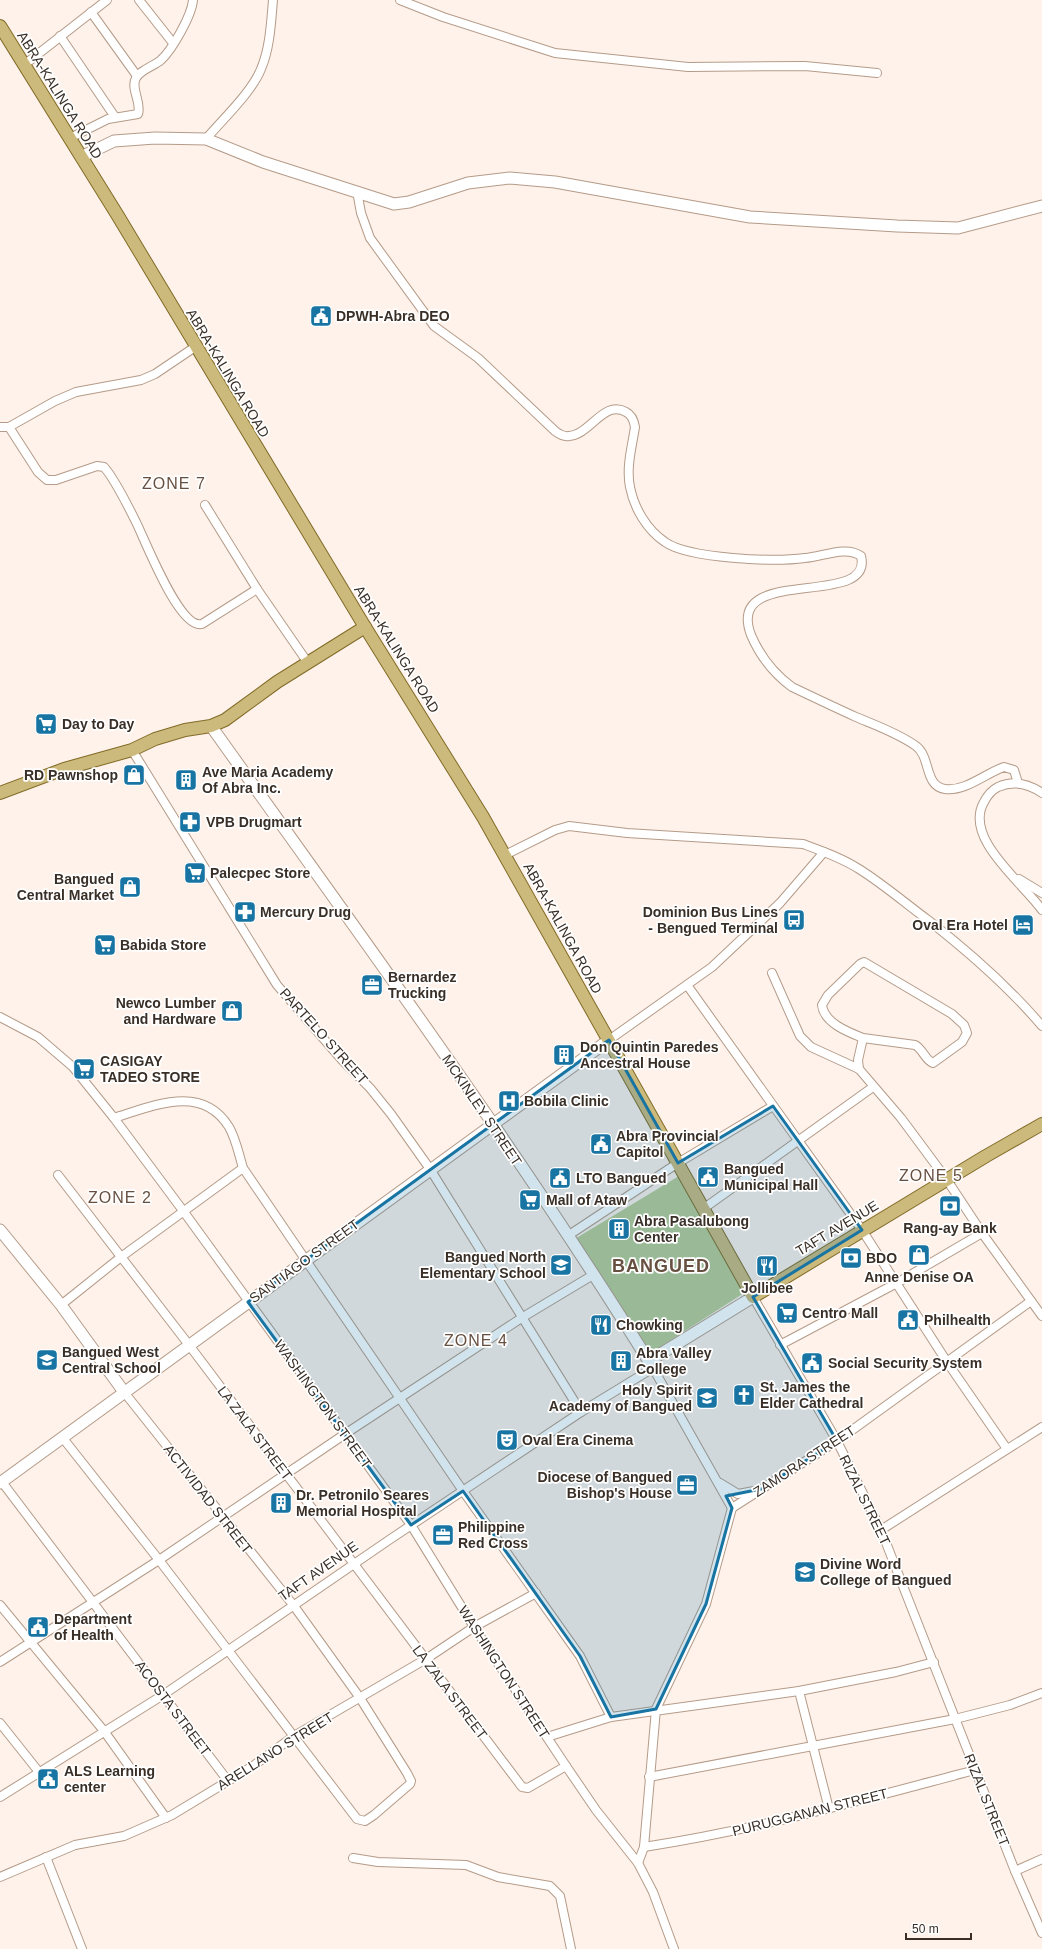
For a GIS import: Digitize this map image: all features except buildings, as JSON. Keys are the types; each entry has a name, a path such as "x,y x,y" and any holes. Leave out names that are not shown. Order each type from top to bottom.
{"main road":[{"name":"ABRA-KALINGA ROAD","path":"0,26 70,138 365,627 483,817 753,1297"},
{"path":"0,793 64,769 132,750 155,739 185,730 211,726 225,720 278,682 365,627"},
{"name":"TAFT AVENUE","path":"753,1297 862,1230 1042,1124"}],"street":[{"path":"24,65 107,0"},
{"path":"139,0 173,43"},
{"path":"70,138 115,117 134,116 138,114 139,108 134,82 137,76 164,57 190,12 193,0"},
{"path":"206,139 254,82 261,70 268,44 273,0"},
{"path":"400,0 443,17 556,53 688,67 805,66 877,74"},
{"path":"91,12 137,76"},
{"path":"60,36 115,117"},
{"path":"81,157 114,141 163,138 206,139 263,162 386,202 399,204 468,183 510,178 532,178 750,217 943,228 973,225 1042,206"},
{"path":"356,191 361,213 370,238 434,326 478,358 555,431 569,437 576,435 606,412 614,409 620,409 630,414 634,421 635,427 628,470 630,488 645,523 666,543 681,549 715,556 761,560 789,560 844,552 856,553 861,556 861,567 857,573 844,582 775,593 755,601 750,607 748,619 754,640 770,668 780,678 792,687 883,728 916,746 923,753 931,780 943,789 960,787 1004,767 1014,770 1018,783"},
{"path":"196,346 155,374 141,380 76,392 54,401 4,427 38,472 47,480 56,480 97,466 102,466 106,469 135,519 161,577 185,615 193,623 202,624 257,589"},
{"path":"205,505 257,589 308,663"},
{"name":"MCKINLEY STREET","path":"211,726 444,1054 569,1235 651,1365 732,1508"},
{"name":"PARTELO STREET","path":"132,750 277,985 342,1060 370,1088 392,1114 430,1169 581,1412"},
{"path":"1042,793 1031,786 1018,783 997,787 989,794 980,813 979,822 989,848 1042,910"},
{"path":"505,855 555,830 569,826 627,833 803,844 824,852 859,869 963,948 1021,1001 1042,1026"},
{"path":"609,1040 712,966 780,903 824,852"},
{"path":"1015,877 1042,893"},
{"path":"864,962 952,1014 964,1025 967,1035 962,1042 933,1063 915,1045 863,1038 845,1030 828,1018 822,1005 828,995 860,964 864,962"},
{"path":"772,973 792,1021 804,1041 817,1050 859,1069 901,1118 947,1180 982,1234 1042,1316"},
{"path":"687,985 862,1230 895,1284 1007,1449"},
{"name":"WASHINGTON STREET","path":"0,1017 38,1037 73,1067 114,1118 184,1212 411,1526 474,1627 566,1766 596,1810 638,1862 653,1892 674,1949"},
{"path":"859,1069 858,1060 863,1038"},
{"name":"SANTIAGO STREET","path":"1,1482 609,1040"},
{"path":"703,1209 873,1087"},
{"path":"114,1118 160,1104 191,1101 203,1104 213,1109 230,1129 243,1168 400,1397 463,1492 580,1656 611,1717"},
{"path":"569,1235 678,1163 773,1106"},
{"path":"61,1305 121,1257 243,1168"},
{"name":"LA ZALA STREET","path":"58,1175 189,1345 522,1787 528,1788 566,1766"},
{"name":"ACTIVIDAD STREET","path":"0,1230 61,1305 124,1392 222,1518 294,1606 360,1698 408,1773 410,1784 374,1815 365,1821 361,1821 357,1819 294,1736"},
{"path":"780,1345 895,1284 982,1234"},
{"path":"0,1662 159,1560 400,1397 593,1275"},
{"name":"RIZAL STREET","path":"753,1297 836,1441 881,1530 1015,1871 1042,1933"},
{"name":"TAFT AVENUE","path":"0,1797 163,1695 354,1564 753,1297"},
{"name":"ZAMORA STREET","path":"732,1508 836,1441 1031,1301"},
{"path":"881,1530 1042,1427"},
{"path":"62,1437 159,1560 227,1651 294,1736"},
{"path":"718,1481 738,1494 761,1489"},
{"name":"ACOSTA STREET","path":"1,1482 228,1781"},
{"path":"638,1862 644,1848 656,1709 706,1604 732,1508"},
{"name":"ARELLANO STREET","path":"0,1877 75,1845 128,1834 166,1818 252,1766 294,1736 426,1659 474,1627 536,1593"},
{"path":"0,1605 104,1731 166,1818"},
{"path":"547,1737 611,1717 656,1709 799,1691 896,1672 934,1662"},
{"path":"799,1691 829,1809"},
{"path":"649,1777 955,1719 1010,1704 1042,1693"},
{"path":"0,1723 39,1772"},
{"name":"PURUGGANAN STREET","path":"644,1848 705,1837 829,1809 975,1770"},
{"path":"46,1857 82,1949"},
{"path":"353,1858 378,1862 466,1865 498,1877 550,1886 560,1896 571,1949"},
{"path":"1015,1871 1042,1859"}],"highlighted area":[{"path":"609,1040 678,1163 773,1106 862,1230 753,1297 837,1441 761,1489 726,1496 732,1508 706,1604 656,1709 611,1717 580,1656 463,1491 411,1525 248,1302"}],"green space":[{"path":"679,1176 744,1293 649,1354 573,1240"}],"place":[{"name":"DPWH-Abra DEO","path":"321,316"},
{"name":"Day to Day","path":"46,724"},
{"name":"RD Pawnshop","path":"134,775"},
{"name":"Ave Maria Academy Of Abra Inc.","path":"186,780"},
{"name":"VPB Drugmart","path":"190,822"},
{"name":"Palecpec Store","path":"195,873"},
{"name":"Bangued Central Market","path":"130,887"},
{"name":"Mercury Drug","path":"245,912"},
{"name":"Dominion Bus Lines - Bengued Terminal","path":"794,920"},
{"name":"Oval Era Hotel","path":"1023,925"},
{"name":"Babida Store","path":"105,945"},
{"name":"Bernardez Trucking","path":"372,985"},
{"name":"Newco Lumber and Hardware","path":"232,1011"},
{"name":"Don Quintin Paredes Ancestral House","path":"564,1055"},
{"name":"CASIGAY TADEO STORE","path":"84,1069"},
{"name":"Bobila Clinic","path":"509,1101"},
{"name":"Abra Provincial Capitol","path":"601,1144"},
{"name":"Bangued Municipal Hall","path":"708,1177"},
{"name":"LTO Bangued","path":"560,1178"},
{"name":"Mall of Ataw","path":"530,1200"},
{"name":"Rang-ay Bank","path":"950,1206"},
{"name":"Abra Pasalubong Center","path":"619,1229"},
{"name":"Anne Denise OA","path":"919,1255"},
{"name":"BDO","path":"851,1258"},
{"name":"Bangued North Elementary School","path":"561,1265"},
{"name":"Jollibee","path":"767,1266"},
{"name":"Centro Mall","path":"787,1313"},
{"name":"Philhealth","path":"908,1320"},
{"name":"Chowking","path":"601,1325"},
{"name":"Bangued West Central School","path":"47,1360"},
{"name":"Abra Valley College","path":"621,1361"},
{"name":"Social Security System","path":"812,1363"},
{"name":"St. James the Elder Cathedral","path":"744,1395"},
{"name":"Holy Spirit Academy of Bangued","path":"707,1398"},
{"name":"Oval Era Cinema","path":"507,1440"},
{"name":"Diocese of Bangued Bishop's House","path":"687,1485"},
{"name":"Dr. Petronilo Seares Memorial Hospital","path":"281,1503"},
{"name":"Philippine Red Cross","path":"443,1535"},
{"name":"Divine Word College of Bangued","path":"805,1572"},
{"name":"Department of Health","path":"38,1627"},
{"name":"ALS Learning center","path":"48,1779"}],"district":[{"name":"ZONE 7","path":"174,483"},
{"name":"ZONE 5","path":"931,1175"},
{"name":"ZONE 2","path":"120,1197"},
{"name":"BANGUED","path":"661,1266"},
{"name":"ZONE 4","path":"476,1340"}]}
